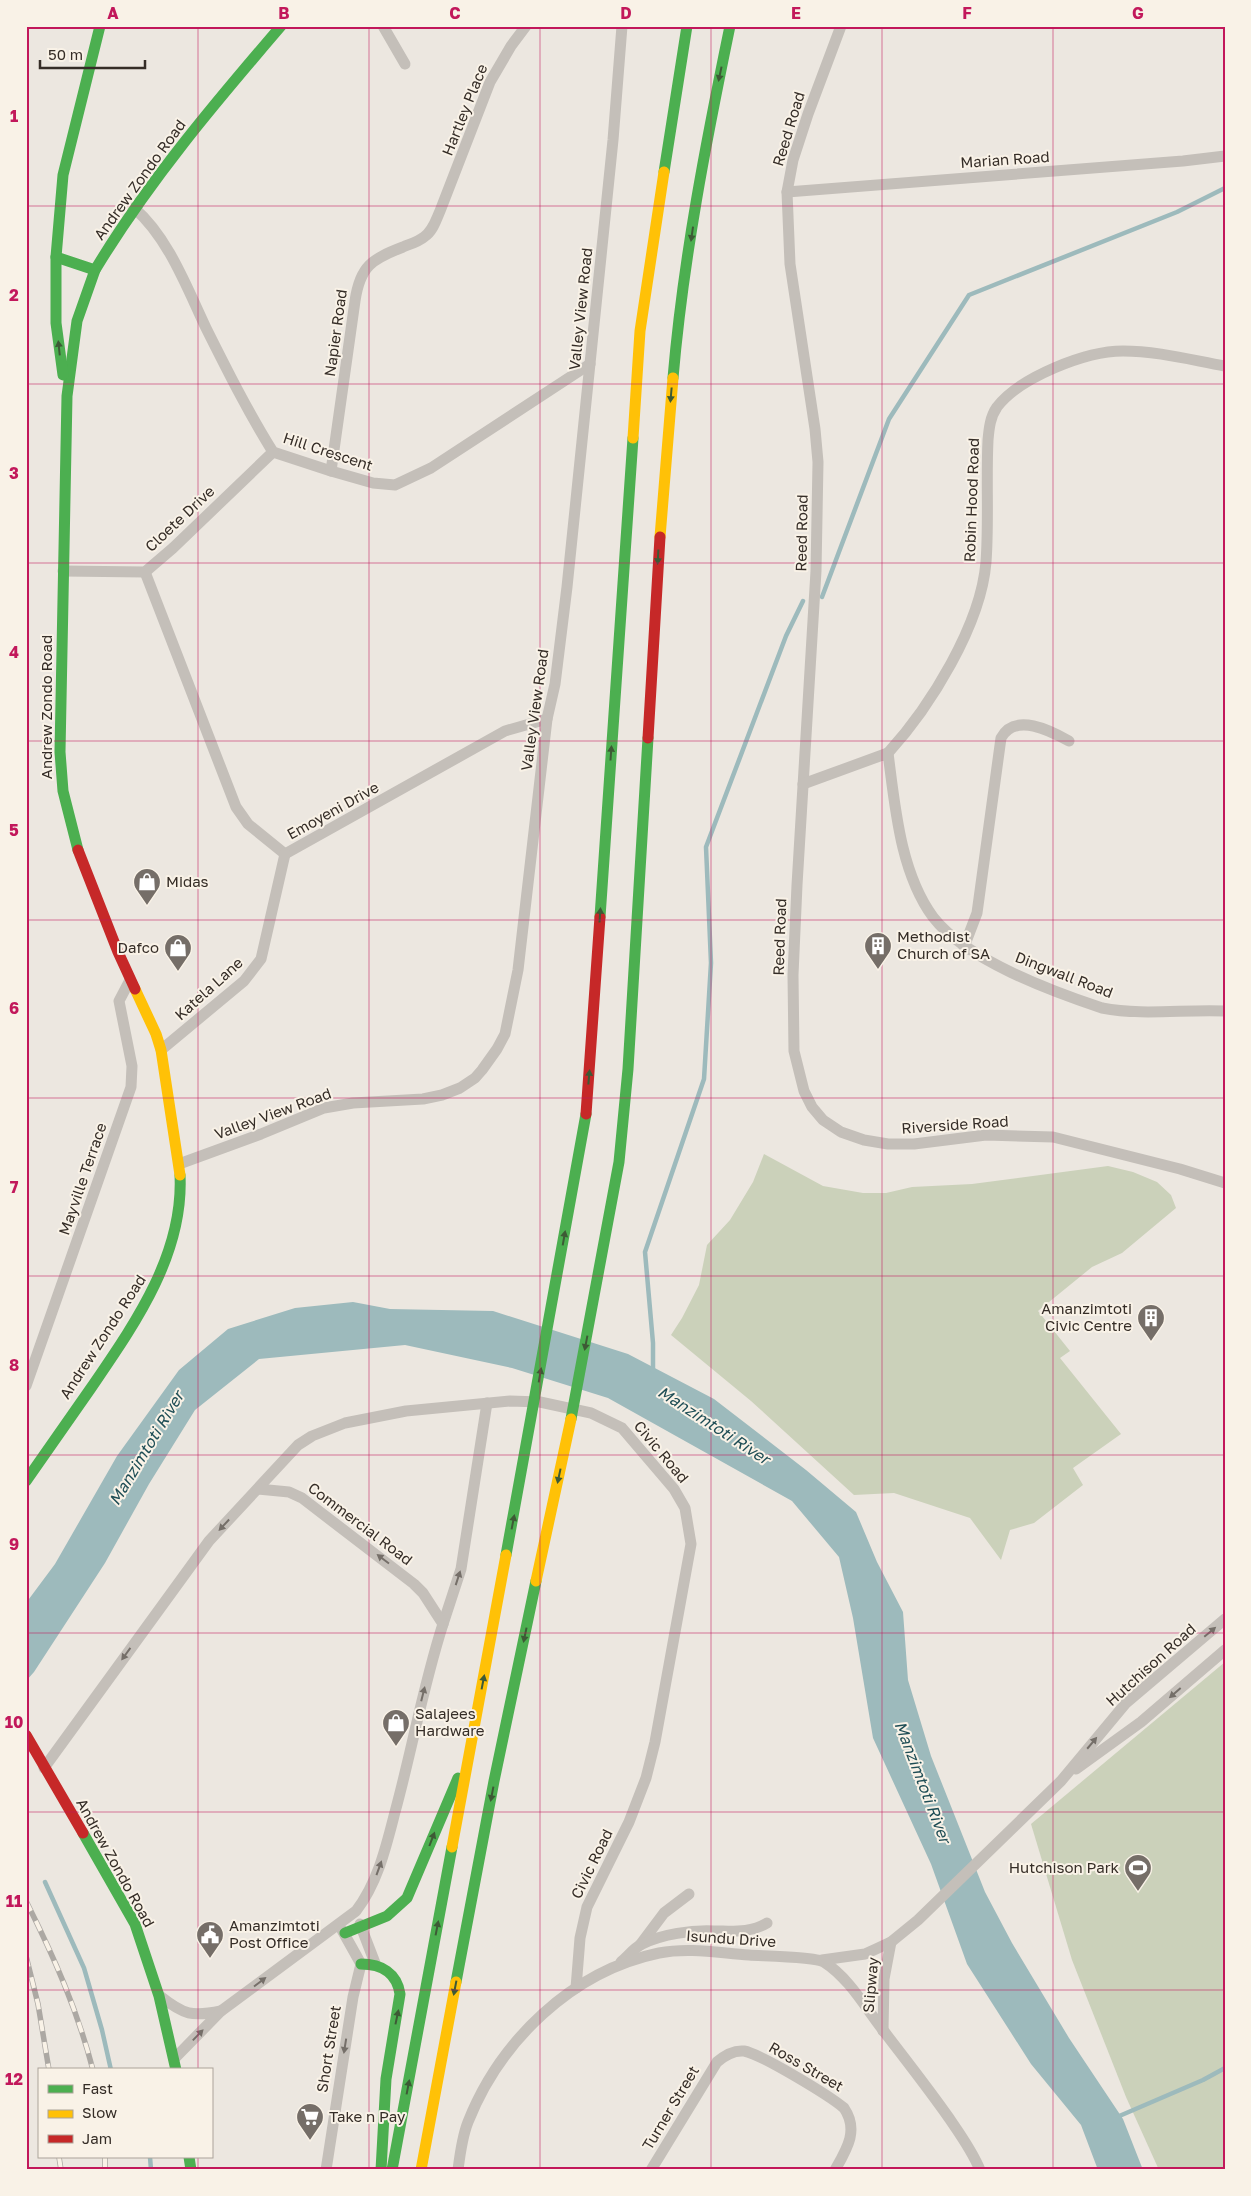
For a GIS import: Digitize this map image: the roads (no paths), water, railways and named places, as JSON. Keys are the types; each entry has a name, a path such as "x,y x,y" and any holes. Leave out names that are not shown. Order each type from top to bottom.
{"main road":[{"path":"67,396 56,323 56,257 66,158 100,26"},
{"name":"Andrew Zondo Road","path":"26,1480 114,1354 156,1284 171,1246 181,1199 179,1164 161,1050 156,1034 130,980 80,858 62,791 60,752 67,396 77,322 95,270 114,236 212,106 280,26"},
{"path":"392,2170 586,1116 640,331 687,26"},
{"path":"421,2170 494,1781 596,1295 619,1162 624,1111 660,534 676,340 703,155 730,26"},
{"path":"56,257 95,270"},
{"name":"Andrew Zondo Road","path":"26,1735 135,1924 149,1958 160,1996 175,2064"},
{"path":"341,1929 361,1927 392,1914 407,1898 449,1795 469,1759"},
{"path":"361,1964 375,1963 389,1971 400,1990 385,2077 381,2170"}],"street":[{"path":"383,26 406,64"},
{"name":"Hartley Place","path":"440,211 490,82 511,46 526,26"},
{"name":"Valley View Road","path":"179,1164 261,1134 324,1108 353,1103 423,1099 442,1095 460,1088 475,1078 482,1070 497,1049 504,1034 518,970 547,719 556,675 612,150 622,26"},
{"name":"Reed Road","path":"794,1051 793,975 816,572 818,462 790,264 787,192 794,160 808,114 841,26"},
{"name":"Marian Road","path":"787,192 1183,162 1225,156"},
{"name":"Hill Crescent","path":"134,208 144,216 160,238 234,384 273,452 331,471 379,484 394,485 431,468 590,364"},
{"name":"Napier Road","path":"331,471 360,277 366,268 381,256 424,237 430,232 440,211"},
{"name":"Robin Hood Road","path":"888,753 923,708 959,647 975,612 986,562 988,440 991,420 997,407 1013,392 1044,373 1076,359 1096,354 1122,351 1150,353 1225,366"},
{"name":"Cloete Drive","path":"63,571 145,572 173,548 273,452"},
{"name":"Emoyeni Drive","path":"145,572 236,807 248,824 285,854 505,731 547,719"},
{"path":"964,947 977,913 1001,738 1011,728 1022,725 1042,728 1069,741"},
{"path":"803,784 888,753"},
{"name":"Dingwall Road","path":"888,753 896,814 910,867 932,916 953,939 964,947 1020,976 1102,1008 1116,1011 1225,1011"},
{"name":"Katela Lane","path":"161,1050 244,981 261,959 285,854"},
{"name":"Mayville Terrace","path":"26,1386 131,1087 132,1066 119,1001 130,980"},
{"name":"Riverside Road","path":"794,1051 799,1076 812,1107 823,1120 841,1132 864,1140 888,1144 914,1144 986,1135 1053,1137 1180,1169 1225,1183"},
{"name":"Civic Road","path":"258,1489 298,1445 327,1429 374,1416 487,1403 540,1402 590,1412 622,1428 674,1489 685,1508 691,1544 655,1742 646,1778 629,1822 587,1907 583,1920 576,1988"},
{"path":"175,2064 221,2011 341,1929 366,1897 380,1867 402,1788 424,1689 461,1569 487,1403"},
{"path":"44,1768 188,1568 258,1489"},
{"name":"Commercial Road","path":"258,1489 290,1492 302,1498 414,1584 423,1593 443,1624"},
{"name":"Hutchison Road","path":"822,1960 865,1954 891,1942 918,1920 1061,1781 1126,1703 1225,1619"},
{"name":"Hutchison Road","path":"1061,1781 1141,1722 1225,1650"},
{"path":"614,1968 640,1945 664,1913 689,1894"},
{"path":"356,1911 375,1963"},
{"path":"640,1945 655,1939 692,1931 732,1932 756,1929 767,1923"},
{"path":"341,1929 361,1964"},
{"name":"Slipway","path":"883,2031 884,1979 891,1942"},
{"name":"Isundu Drive","path":"458,2170 468,2122 483,2091 508,2051 532,2023 576,1988 614,1968 637,1959 679,1951 822,1960"},
{"path":"822,1960 846,1981 924,2083 960,2134 980,2170"},
{"name":"Short Street","path":"326,2170 353,1997 361,1964"},
{"path":"160,1996 178,2010 188,2014 204,2015 221,2011"},
{"name":"Ross Street","path":"717,2062 735,2051 752,2054 830,2098 844,2108 851,2122 851,2136 849,2145 835,2170"},
{"name":"Turner Street","path":"651,2170 717,2062"}],"water":[{"name":"Manzimtoti River","path":"353,1302 390,1309 493,1311 628,1354 714,1399 806,1470 856,1512 877,1562 903,1612 908,1680 931,1756 985,1892 1012,1943 1069,2038 1123,2119 1143,2170 1098,2170 1081,2125 1031,2064 967,1964 931,1864 873,1738 853,1618 839,1557 792,1501 608,1398 512,1368 405,1345 259,1359 195,1410 149,1484 105,1563 34,1672 26,1681 26,1603 55,1564 117,1456 179,1370 228,1329 295,1308"}],"waterway":[{"path":"822,597 889,419 969,295 1177,212 1225,188"},
{"path":"653,1371 653,1343 645,1252 704,1079 711,963 706,847 786,636 803,601"},
{"path":"45,1882 84,1968 111,2068"},
{"path":"1117,2117 1203,2080 1225,2068"},
{"path":"150,2158 151,2170"}],"railway":[{"path":"26,1901 64,1984 80,2026 92,2068"},
{"path":"26,1956 38,2004 49,2068"},
{"path":"59,2158 61,2170"},
{"path":"105,2158 105,2170"}],"place":[{"name":"Midas","path":"147,906"},
{"name":"Methodist Church of SA","path":"878,970"},
{"name":"Dafco","path":"178,972"},
{"name":"Amanzimtoti Civic Centre","path":"1151,1342"},
{"name":"Salajees Hardware","path":"396,1747"},
{"name":"Hutchison Park","path":"1138,1892"},
{"name":"Amanzimtoti Post Office","path":"210,1959"},
{"name":"Take n Pay","path":"310,2141"}]}
